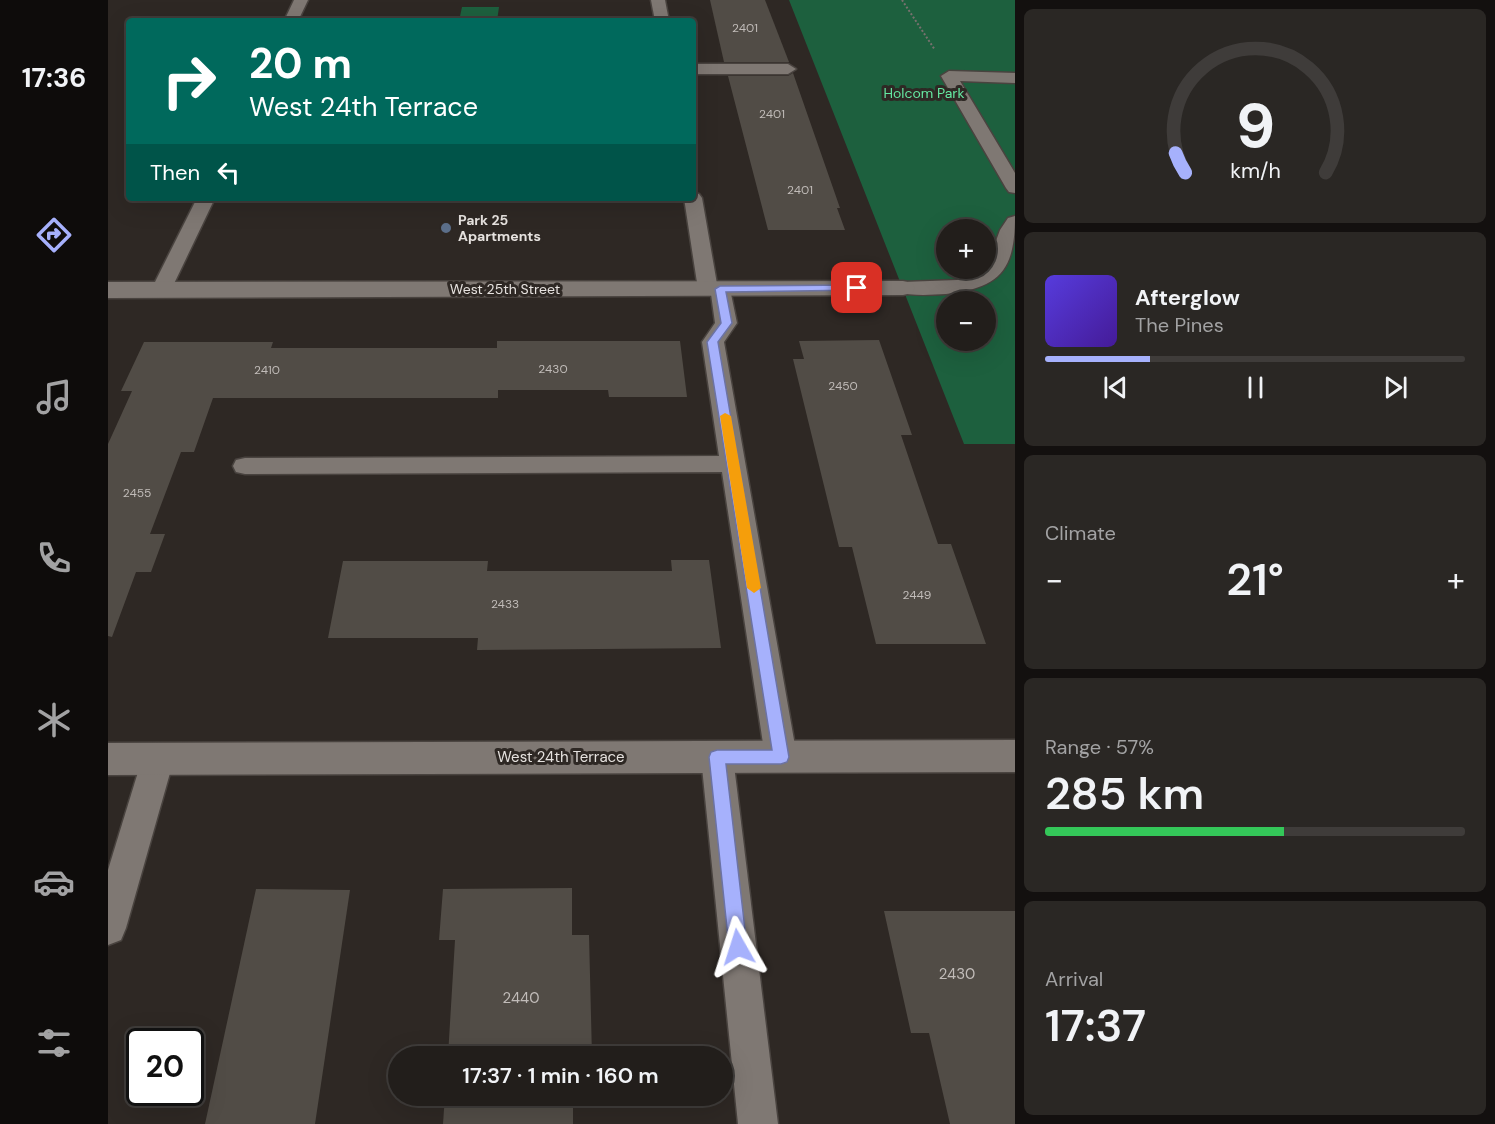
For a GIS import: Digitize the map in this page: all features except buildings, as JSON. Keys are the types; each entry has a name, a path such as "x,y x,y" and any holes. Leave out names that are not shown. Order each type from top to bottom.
{"street":[{"name":"West 25th Street","path":"108,290 903,288"},
{"name":"West 24th Terrace","path":"108,759 1015,756"}],"lane":[{"path":"292,18 301,0"},
{"path":"658,0 661,18"},
{"path":"696,69 788,69"},
{"path":"1015,78 949,76 1015,188"},
{"path":"161,290 205,201"},
{"path":"694,201 714,289 726,323 713,342 781,757"},
{"path":"903,288 956,288 982,279 998,264 1006,245 1009,227 1015,222"},
{"path":"245,466 734,464"},
{"path":"717,757 758,1124"},
{"path":"108,928 158,759"}],"path":[{"path":"902,0 952,76"}],"green space":[{"name":"Holcom Park","path":"789,0 1015,0 1015,444 964,444"},
{"path":"462,7 499,7 497,18 460,18"}],"slow traffic":[{"path":"725,416 754,588"}],"place":[{"name":"Park 25 Apartments","path":"446,228"}],"route":[{"path":"738,947 717,757 781,757 713,342 726,323 720,289 857,288"}]}
